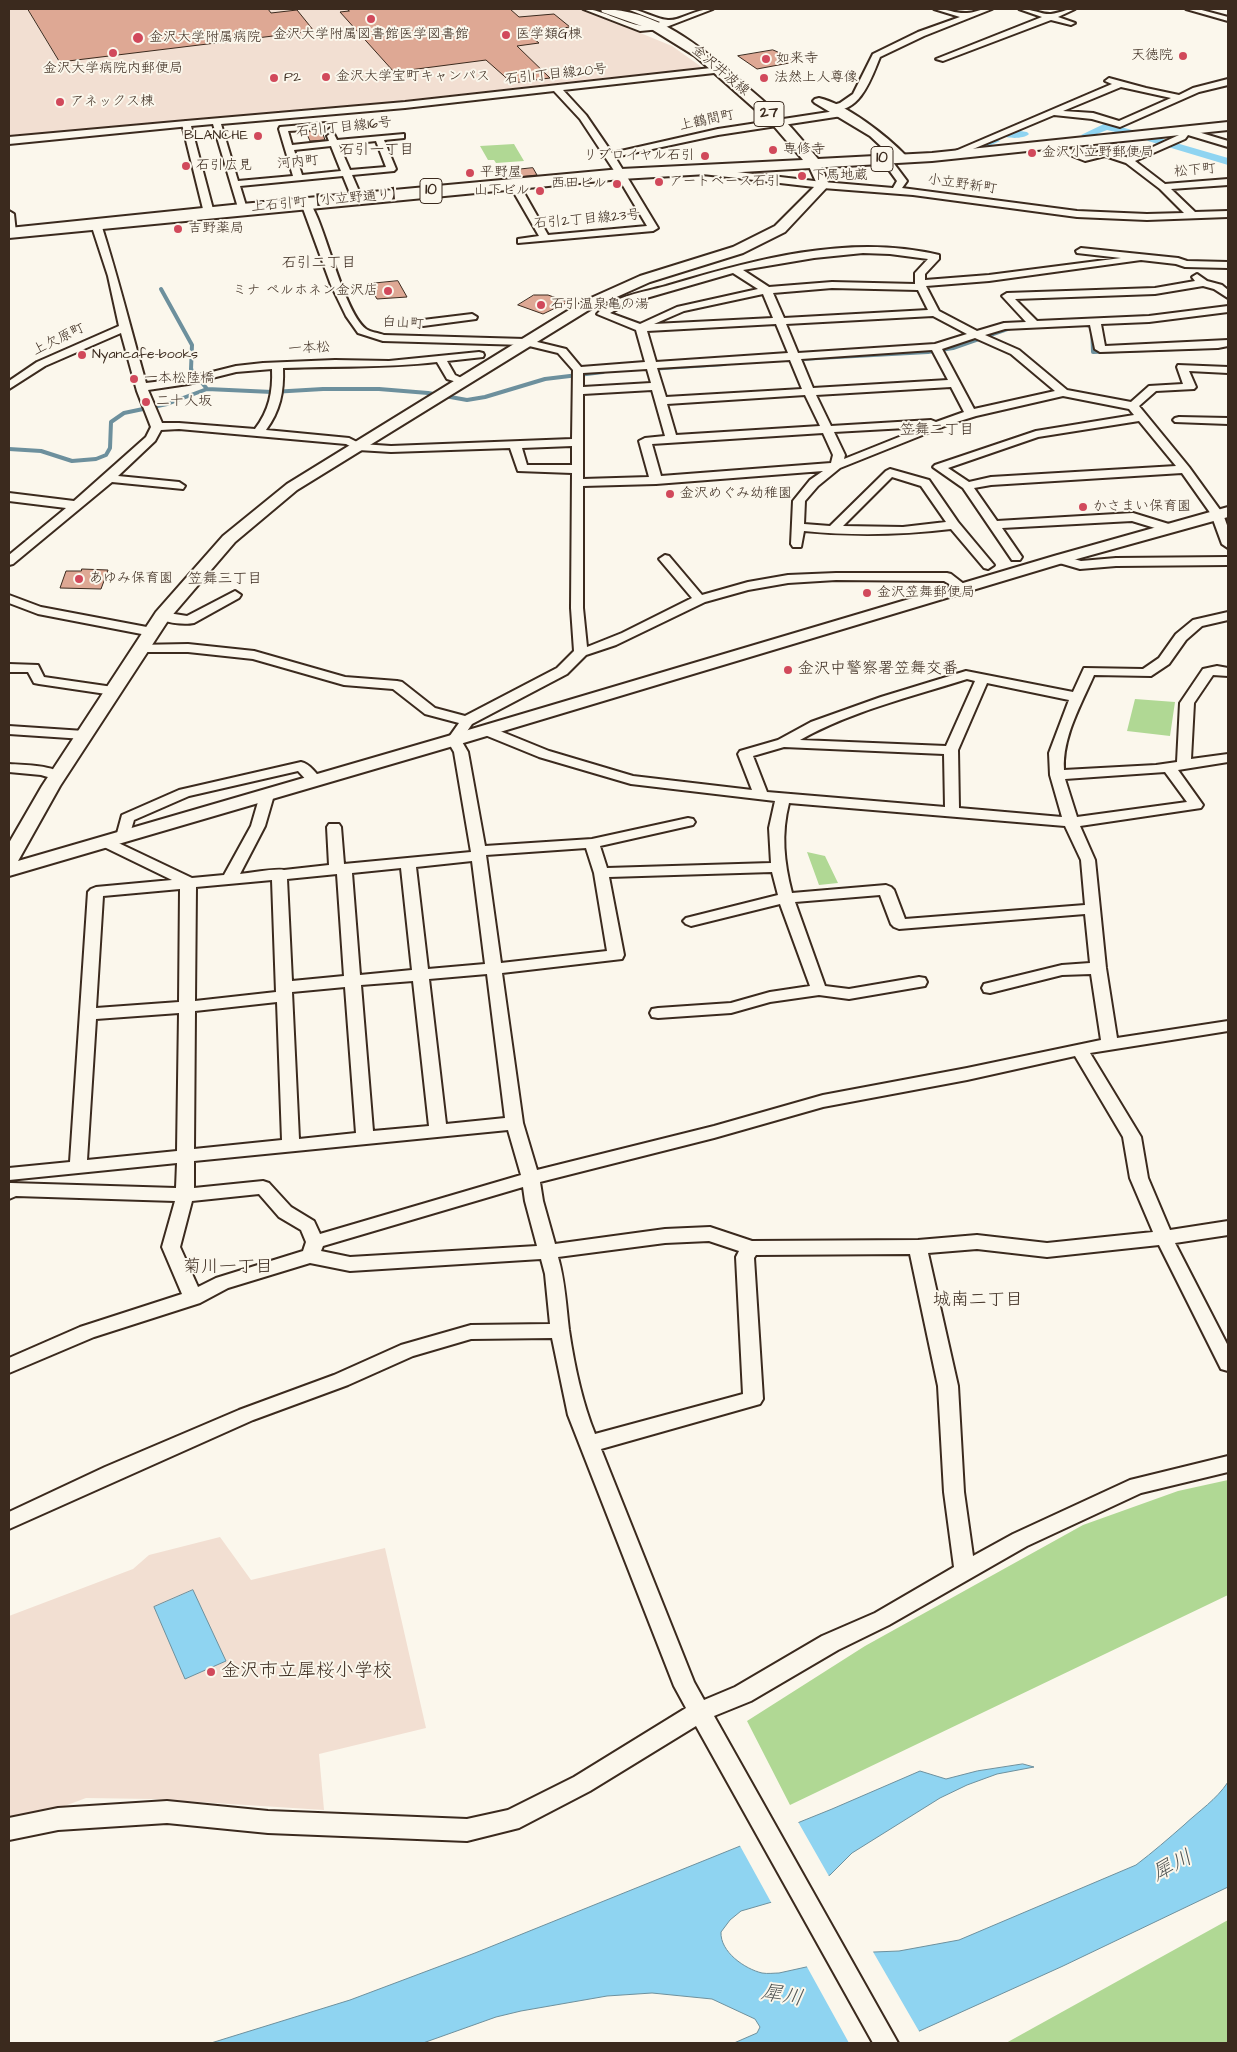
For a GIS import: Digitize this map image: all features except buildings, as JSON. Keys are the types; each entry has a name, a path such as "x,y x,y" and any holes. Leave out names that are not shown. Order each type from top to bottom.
{"main road":[{"name":"金沢井波線","path":"607,9 658,27 683,41 720,70 778,122 813,162"},
{"name":"10","path":"621,174 951,155 1183,131 1221,125"},
{"name":"上石引町【小立野通り】","path":"96,224 621,174"},
{"name":"10","path":"10,233 96,224"}],"street":[{"path":"587,9 640,30 658,27 709,9"},
{"path":"631,9 666,22 658,27"},
{"path":"938,9 968,16"},
{"name":"上鶴間町","path":"609,156 718,132 837,111 846,106 860,92 876,56 921,34 988,9"},
{"path":"1023,9 1071,23"},
{"path":"940,59 1071,9"},
{"path":"1190,9 1228,19"},
{"name":"石引1丁目線20号","path":"187,129 216,121 557,89 720,70"},
{"path":"1107,80 1145,92 1168,94 1181,98"},
{"path":"1055,112 1093,116 1120,124 1196,90 1228,82"},
{"path":"951,155 1120,84"},
{"path":"557,89 584,117 621,174"},
{"path":"819,101 892,147 902,158"},
{"path":"321,112 357,198"},
{"path":"216,121 242,209"},
{"path":"298,177 283,129 326,126"},
{"path":"9,141 187,129 219,131"},
{"path":"187,129 209,213"},
{"path":"1129,161 1182,137 1183,131 1228,144"},
{"name":"石引1丁目線16号","path":"290,148 402,136"},
{"name":"河内町","path":"234,184 392,168 379,138"},
{"path":"1050,145 1085,158 1105,154 1129,161 1163,187 1193,216"},
{"path":"886,159 902,181 895,192"},
{"path":"11,852 162,616 228,539 292,487 525,342 604,296 645,280 738,250 780,229 792,219 823,185 813,162"},
{"name":"小立野新町","path":"693,170 723,175 895,192 913,192 1077,214 1147,218 1228,214"},
{"name":"石引2丁目線23号","path":"521,241 653,228 621,174"},
{"name":"松下町","path":"1163,187 1228,182"},
{"path":"514,184 545,238"},
{"name":"白山町","path":"306,203 332,278 344,304 362,332 383,338 525,342 562,351 578,370"},
{"path":"9,214 10,233"},
{"path":"9,561 74,505 109,478 151,439 156,427 154,414 142,387 113,276 96,224"},
{"path":"935,313 921,285 920,273 935,257 896,251 864,250 734,269 624,302 602,314 641,328 935,313 976,335 995,341 1020,355 1063,393"},
{"path":"1081,252 1178,261 1185,264 1228,265"},
{"path":"641,328 648,322 681,309 767,290 832,285 921,285 1138,258"},
{"path":"1185,264 1203,283"},
{"path":"734,269 767,290 838,455 836,466"},
{"path":"989,278 1033,323"},
{"path":"1007,296 1137,292 1203,283 1218,287 1228,295"},
{"path":"581,652 577,608 578,370 936,347 1004,326 1033,323 1149,319 1228,309"},
{"path":"423,323 472,316"},
{"path":"1096,321 1100,349 1180,347 1228,343"},
{"name":"上欠原町","path":"9,386 41,364 125,327"},
{"path":"641,328 671,439"},
{"path":"936,347 971,414"},
{"path":"1132,406 1153,388 1190,387 1182,367 1180,347"},
{"name":"一本松","path":"142,387 188,381 236,369 335,363 389,364 479,355"},
{"path":"440,359 451,377 463,381"},
{"path":"258,433 268,421 279,392 277,366"},
{"path":"1182,367 1228,370"},
{"path":"661,401 955,383"},
{"path":"577,391 656,386"},
{"path":"797,544 799,501 814,482 836,466 946,422 971,414 1063,393 1132,406 1143,416 1223,513 1228,544"},
{"path":"1016,557 967,486 939,468 1036,434 1143,416"},
{"path":"1179,420 1228,422"},
{"path":"656,480 644,441 946,422"},
{"path":"156,427 179,426 349,441 358,447 391,449 577,442"},
{"path":"515,444 522,469 578,469"},
{"path":"579,483 656,480 836,466"},
{"path":"967,486 991,481 1185,469"},
{"path":"833,530 890,473 925,483 954,525 988,564"},
{"path":"109,478 179,486"},
{"path":"9,497 74,505"},
{"path":"9,870 454,740 1060,559 1223,513"},
{"path":"994,525 1133,517 1168,528"},
{"path":"799,526 833,530 903,531 954,525"},
{"path":"665,559 700,600"},
{"path":"1060,559 1080,565 1116,562 1228,561"},
{"path":"454,740 467,721 562,671 581,652 598,649 643,628 665,614 700,600 769,582 798,578 947,577 963,588"},
{"path":"162,616 189,620 235,595"},
{"path":"9,599 38,610 152,632"},
{"path":"1110,1044 1098,968 1091,909 1088,860 1071,822 1057,775 1056,753 1089,671 1146,673 1164,661 1180,637 1198,623 1228,616"},
{"path":"141,648 217,650 280,662 344,681 397,685 430,711 467,721"},
{"path":"9,668 32,668 38,680 113,691"},
{"path":"485,730 544,754 631,780 760,796 952,813 1071,822 1098,820 1196,805 1176,766 1187,703 1208,672 1217,670 1228,672"},
{"path":"760,796 745,754 783,743 816,725 895,698 966,676 1077,697"},
{"path":"952,813 951,750 982,679"},
{"path":"9,730 84,736"},
{"path":"454,740 461,752 478,853 514,1123 531,1178 534,1201 554,1274 560,1331 578,1415 685,1686 886,2043"},
{"path":"783,743 951,750"},
{"path":"1057,775 1176,766 1228,758"},
{"path":"114,839 128,818 184,793 302,766 315,781"},
{"path":"9,768 43,770 58,776"},
{"path":"230,878 258,826 267,795"},
{"path":"782,798 776,827 779,867 785,898 819,990"},
{"path":"78,1168 96,892 592,843 688,822"},
{"path":"334,827 354,981 365,1139"},
{"path":"114,839 188,882"},
{"path":"88,1014 186,1007 354,981 616,955 601,873 592,843"},
{"path":"408,862 422,974 438,1132"},
{"path":"601,873 779,867"},
{"path":"279,873 291,1146"},
{"path":"188,882 185,1194 171,1246 193,1298"},
{"path":"691,921 785,898 886,890 899,924 1091,909"},
{"path":"990,988 1062,970 1098,968"},
{"path":"658,1013 730,1008 770,997 819,990 849,994 919,982"},
{"path":"9,1366 87,1332 193,1298 222,1283 313,1249 531,1178 714,1132 823,1101 967,1074 1079,1049 1228,1026"},
{"path":"1079,1049 1132,1137 1139,1178 1164,1238 1228,1364"},
{"path":"9,1174 185,1158 514,1123"},
{"path":"9,1194 11,1189 185,1194 262,1187 285,1212 308,1226 313,1249"},
{"path":"313,1249 350,1264 548,1252 665,1236 710,1234 750,1248 918,1247 977,1242 1047,1250 1164,1238 1228,1228"},
{"path":"918,1247 948,1386 954,1492 965,1571"},
{"path":"589,1444 753,1399 745,1257 750,1248"},
{"path":"9,1521 112,1473 246,1415 341,1380 408,1350 471,1332 560,1331"},
{"path":"9,1829 58,1819 167,1812 268,1822 467,1830 511,1820 582,1784 830,1643 882,1619 1054,1523 1137,1486 1228,1464"}],"shaded area":[{"name":"金沢大学宝町キャンパス","path":"9,9 582,9 672,46 703,68 454,98 9,138"},
{"name":"金沢市立犀桜小学校","path":"220,1537 251,1580 385,1548 426,1728 319,1754 324,1810 152,1799 86,1798 19,1823 9,1824 9,1616 133,1569 149,1555"}],"green space":[{"path":"514,144 524,161 496,163 494,160 488,160 480,146"},
{"path":"1135,699 1175,702 1170,736 1127,731"},
{"path":"807,852 825,856 838,883 819,885"},
{"path":"1228,1480 1228,1595 790,1805 747,1721 865,1646 1083,1525 1178,1491"},
{"path":"1228,1920 1228,2043 1006,2043"}],"water":[{"path":"193,1590 226,1661 185,1679 154,1607"},
{"name":"犀川","path":"1023,1764 1034,1767 997,1774 967,1785 940,1798 852,1853 830,1875 772,1902 741,1911 730,1920 721,1932 722,1939 729,1953 741,1964 755,1971 779,1973 874,1952 899,1951 959,1940 1136,1865 1207,1805 1228,1782 1228,1887 1063,1966 893,2043 734,2043 757,2033 760,2027 755,2019 712,1999 652,1993 607,1996 521,2011 496,2017 423,2043 211,2043 350,2000 475,1953 832,1809 920,1771 946,1779 977,1771"}],"pier":[{"path":"797,1820 830,1878 772,1904 739,1844"},
{"path":"872,1950 920,2033 899,2043 849,2043 806,1965"}],"waterway":[{"path":"1087,135 1106,126 1128,132"},
{"path":"1008,135 1013,133 1023,134"},
{"path":"1152,139 1166,143"},
{"path":"987,144 994,141"},
{"path":"1171,145 1228,162"},
{"path":"161,289 192,345 191,369 207,389"},
{"path":"1082,324 1092,326 1093,352 1203,348"},
{"path":"782,360 928,352 953,348 1013,327"},
{"path":"649,369 725,364"},
{"path":"207,389 272,392 323,389 379,389 428,393 467,400 485,397 545,379 603,372"},
{"path":"9,449 41,451 72,461 96,459 106,455 110,448 111,422 124,413 167,404 207,389"}],"place":[{"name":"金沢大学附属図書館医学図書館","path":"371,19"},
{"name":"医学類G棟","path":"506,35"},
{"name":"金沢大学附属病院","path":"138,38"},
{"name":"金沢大学病院内郵便局","path":"113,53"},
{"name":"天徳院","path":"1183,56"},
{"name":"如来寺","path":"766,59"},
{"name":"金沢大学宝町キャンパス","path":"326,77"},
{"name":"P2","path":"274,78"},
{"name":"法然上人尊像","path":"764,78"},
{"name":"アネックス棟","path":"60,102"},
{"name":"BLANCHE","path":"258,136"},
{"name":"専修寺","path":"773,150"},
{"name":"金沢小立野郵便局","path":"1032,153"},
{"name":"リブロイヤル石引","path":"705,156"},
{"name":"石引広見","path":"186,166"},
{"name":"平野屋","path":"470,173"},
{"name":"下馬地蔵","path":"802,176"},
{"name":"アートベース石引","path":"659,182"},
{"name":"西田ビル","path":"617,184"},
{"name":"山下ビル","path":"540,191"},
{"name":"吉野薬局","path":"178,229"},
{"name":"ミナ ペルホネン金沢店","path":"388,291"},
{"name":"石引温泉亀の湯","path":"541,305"},
{"name":"Nyancafe-books","path":"82,355"},
{"name":"一本松陸橋","path":"134,379"},
{"name":"二十人坂","path":"146,402"},
{"name":"金沢めぐみ幼稚園","path":"670,494"},
{"name":"かさまい保育園","path":"1083,507"},
{"name":"あゆみ保育園","path":"79,579"},
{"name":"金沢笠舞郵便局","path":"867,593"},
{"name":"金沢中警察署笠舞交番","path":"788,670"},
{"name":"金沢市立犀桜小学校","path":"211,1672"}],"district":[{"name":"石引一丁目","path":"377,151"},
{"name":"石引二丁目","path":"319,264"},
{"name":"笠舞二丁目","path":"937,431"},
{"name":"笠舞三丁目","path":"225,580"},
{"name":"菊川一丁目","path":"228,1268"},
{"name":"城南二丁目","path":"978,1301"}]}
